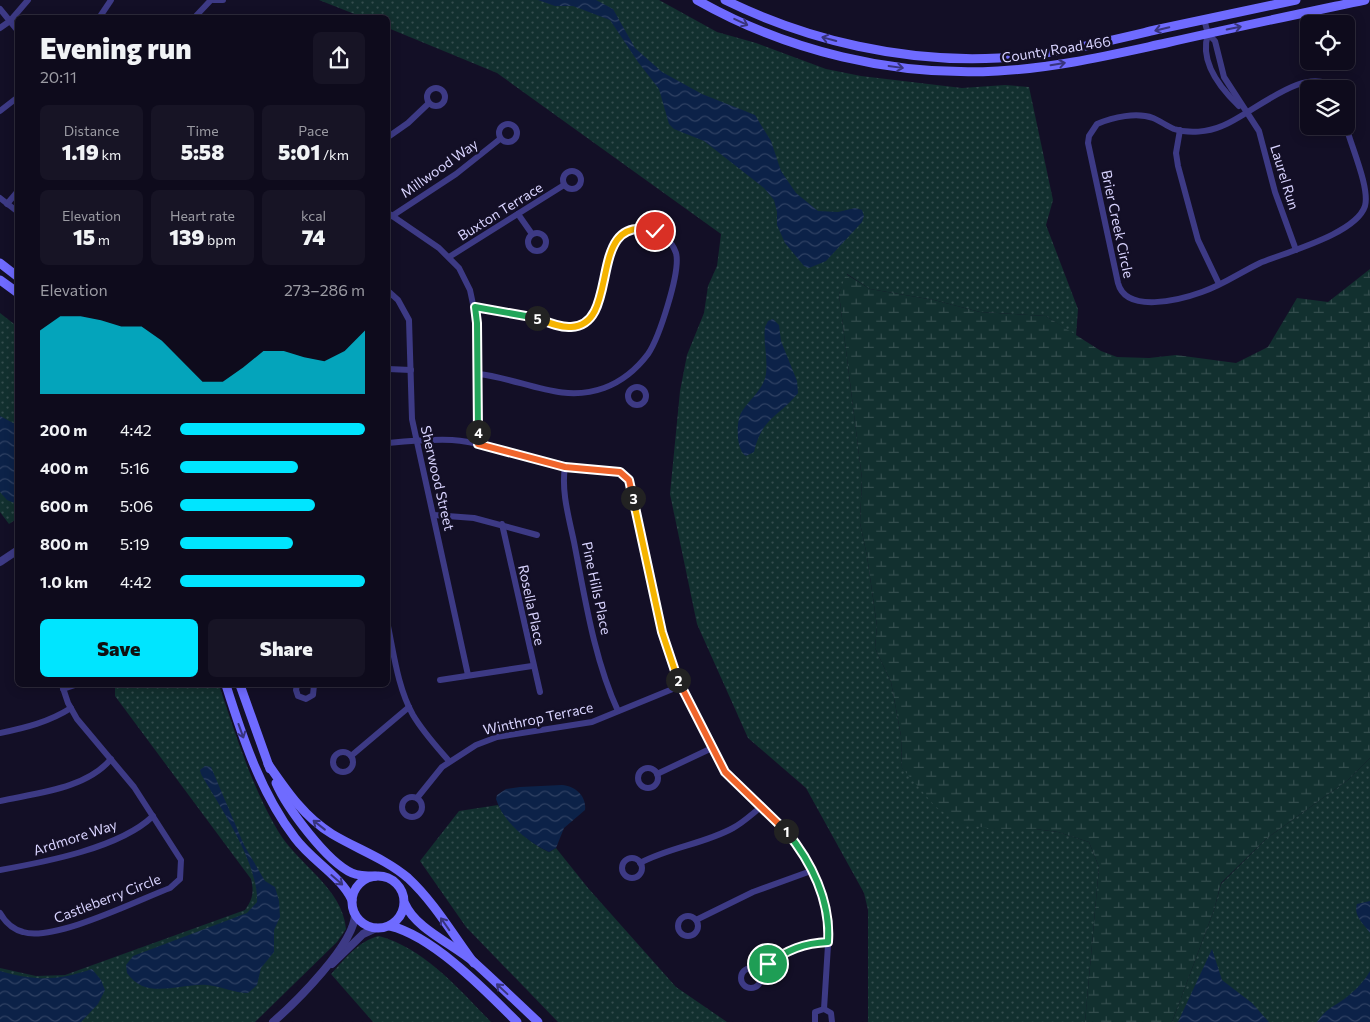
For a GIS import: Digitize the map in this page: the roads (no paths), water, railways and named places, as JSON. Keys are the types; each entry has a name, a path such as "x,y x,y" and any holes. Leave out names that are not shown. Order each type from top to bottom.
{"main road":[{"name":"County Road 466","path":"697,0 757,30 830,53 897,67 998,71 1035,68 1088,60 1365,0"},
{"name":"County Road 466","path":"725,0 779,24 844,43 899,54 958,58 999,58 1077,48 1296,0"},
{"path":"941,70 952,68 958,58"},
{"path":"0,263 15,275"},
{"path":"0,280 15,291"},
{"path":"227,687 254,764 274,807 297,840 315,861 341,883 352,900 355,914 360,921 376,928 390,926 403,929 419,938 468,974 517,1022"},
{"path":"241,687 268,764 282,797 298,820 332,858 350,872 384,877 400,886 405,904 410,914 418,923 449,942 538,1022"},
{"path":"268,764 290,796 309,817 330,833 407,877 428,899 474,963"},
{"path":"352,900 357,887 362,882 375,876"},
{"path":"390,926 398,920 405,904"}],"street":[{"path":"15,15 28,0"},
{"path":"101,15 111,0"},
{"path":"197,15 212,0 223,0"},
{"path":"0,9 15,27"},
{"path":"0,28 15,15"},
{"path":"1204,19 1208,34"},
{"name":"Laurel Run","path":"1208,34 1205,44 1215,79 1259,131 1275,192 1296,250"},
{"name":"Laurel Run","path":"1208,34 1214,42 1224,77 1246,114"},
{"name":"Brier Creek Circle","path":"1300,83 1292,86 1229,124 1212,130 1180,130 1153,118 1136,116 1097,124 1089,136 1120,290 1124,295 1135,301 1156,302 1190,296 1258,264 1332,235 1356,218 1364,209 1367,195 1365,181 1349,135"},
{"path":"0,111 15,99"},
{"path":"390,136 408,123 429,103"},
{"path":"1180,130 1176,159 1198,240 1219,284"},
{"name":"Millwood Way","path":"390,214 456,174 500,139"},
{"name":"Buxton Terrace","path":"450,257 564,185"},
{"path":"7,204 15,195"},
{"path":"0,198 15,210"},
{"path":"390,214 427,238 450,257 465,279 475,307 478,374 478,444"},
{"path":"518,214 532,234"},
{"path":"475,307 508,312 565,327 583,325 595,312 610,253 622,235 634,230 655,231 672,244 677,257 676,268 655,342 641,363 625,378 594,391 568,394 478,374"},
{"name":"Sherwood Street","path":"390,293 403,307 409,320 411,412 468,675"},
{"path":"390,369 411,370"},
{"path":"625,378 631,388"},
{"path":"390,444 417,440 452,440 478,444 565,467 613,470 626,475 629,480 662,632 670,662 680,686 725,772 790,837 811,870 827,910 828,942 824,1008"},
{"name":"Pine Hills Place","path":"565,467 565,496 580,575 605,677 618,712"},
{"path":"434,515 458,515 502,524 537,535"},
{"name":"Rosella Place","path":"502,524 532,666 540,692"},
{"path":"0,562 15,552"},
{"path":"390,646 403,691 410,707 429,738 449,761"},
{"path":"440,680 532,666"},
{"name":"Winthrop Terrace","path":"417,798 433,776 449,761 486,741 583,724 618,712 680,686"},
{"name":"Castleberry Circle","path":"0,913 6,922 23,933 36,934 60,930 170,888 180,880 181,860 134,787 70,708 62,687"},
{"path":"297,687 298,696 306,699 314,695 314,687"},
{"path":"351,756 410,707"},
{"path":"0,733 30,727 60,715 70,708"},
{"path":"657,774 712,748"},
{"path":"0,801 68,786 96,774 111,759"},
{"path":"640,863 664,852 721,834 761,807"},
{"name":"Ardmore Way","path":"0,870 30,865 104,844 133,831 153,816"},
{"path":"696,920 753,892 811,870"},
{"path":"326,968 353,928 355,914"},
{"path":"273,1022 326,968 363,934 376,928"},
{"path":"758,972 792,948 809,943 828,942"},
{"path":"814,1022 815,1012 824,1008"},
{"path":"824,1008 831,1013 832,1022"}],"water":[{"path":"538,0 596,0 613,9 635,48 662,72 702,94 755,115 771,141 781,171 796,193 818,211 838,212 855,208 862,210 864,216 862,222 826,261 809,268 804,266 785,243 777,225 777,212 774,200 764,188 704,141 674,129 669,124 659,89 610,20 573,6 555,6"},
{"path":"773,319 779,325 781,341 797,381 798,393 766,425 757,440 754,452 746,456 739,443 739,417 764,380 766,374 765,327 768,321"},
{"path":"0,416 15,424 15,503 7,500 0,492"},
{"path":"205,766 211,767 244,845 265,881 275,887 279,901 280,917 274,930 274,952 261,968 257,985 248,993 207,985 154,989 135,981 127,973 126,965 133,956 247,913 257,902 252,871 245,854 228,819 201,774 200,770"},
{"path":"562,785 571,787 582,796 585,810 564,828 556,848 549,852 533,843 510,823 504,816 496,799 497,795 506,789"},
{"path":"1370,901 1370,933 1360,920 1356,908 1357,904"},
{"path":"1212,949 1222,980 1252,1003 1269,1022 1178,1022"},
{"path":"92,969 101,980 105,990 98,1004 81,1022 0,1022 0,971 25,977 57,978"},
{"path":"1370,971 1370,1022 1317,1022 1328,1010 1354,991"}]}
